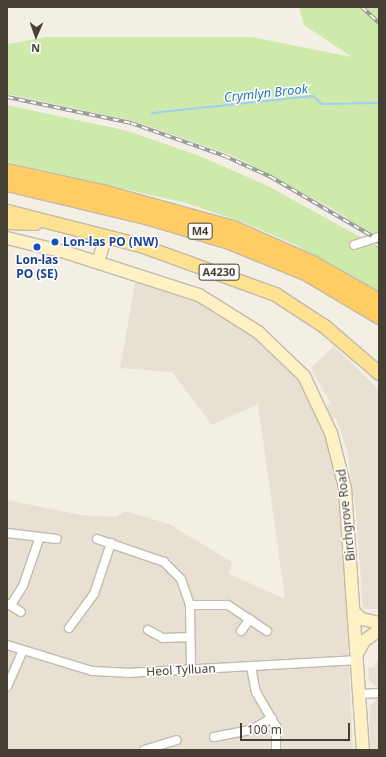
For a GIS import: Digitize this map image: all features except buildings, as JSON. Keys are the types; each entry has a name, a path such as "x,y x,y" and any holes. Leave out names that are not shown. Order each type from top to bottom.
{"highway":[{"name":"M4","path":"7,171 122,197 233,228 312,263 379,302"},
{"name":"M4","path":"7,183 146,216 229,241 307,273 379,316"}],"main road":[{"name":"A4230","path":"7,211 52,224 106,236 275,294 324,326 379,373"},
{"name":"A4230","path":"7,222 52,224"},
{"path":"98,262 106,236"},
{"name":"Birchgrove Road","path":"8,240 98,262 178,287 219,305 276,347 304,376 322,412 340,461 349,521 362,694 363,750"},
{"path":"355,613 362,619 379,624"},
{"path":"358,656 364,641 379,630"}],"street":[{"path":"354,245 379,237"},
{"path":"7,533 39,539 57,539"},
{"path":"21,612 9,604 23,586 39,539"},
{"path":"97,539 164,562 182,579 190,605 191,669"},
{"path":"69,628 94,594 111,543"},
{"path":"190,605 228,605 267,632"},
{"path":"241,631 250,620"},
{"path":"148,630 163,638 190,637"},
{"name":"Heol Tylluan","path":"7,645 92,671 127,673 251,667 358,656"},
{"path":"7,687 23,650"},
{"path":"251,667 254,687 272,718 278,736 276,750"},
{"path":"362,694 379,693"},
{"path":"214,736 251,730 272,718"},
{"path":"144,750 166,746 176,740"}],"shaded area":[{"path":"136,279 190,297 248,331 297,379 320,420 329,445 341,507 353,750 7,750 7,500 81,515 116,517 125,511 169,524 232,562 229,574 285,599 258,404 212,425 172,372 120,368"},
{"path":"334,346 379,390 379,609 363,609 356,513 347,450 336,418 332,419 327,405 331,404 311,368"},
{"path":"379,657 379,750 369,750 370,706 375,701 376,687 369,680 368,668 374,667"}],"green space":[{"path":"299,7 379,7 379,240 333,209 234,156 134,121 7,94 7,44 47,37 252,37 352,57 304,25"},
{"path":"7,105 128,131 197,155 268,186 364,239 351,242 352,250 372,244 379,249 379,292 296,245 242,222 186,203 7,162"}],"waterway":[{"name":"Crymlyn Brook","path":"152,113 313,96 322,104 379,103"}],"railway":[{"path":"362,7 379,23"},
{"path":"7,97 131,123 225,156 271,177 372,236"}],"place":[{"name":"Lon-las PO (NW)","path":"55,242"},
{"name":"Lon-las PO (SE)","path":"37,247"}]}
